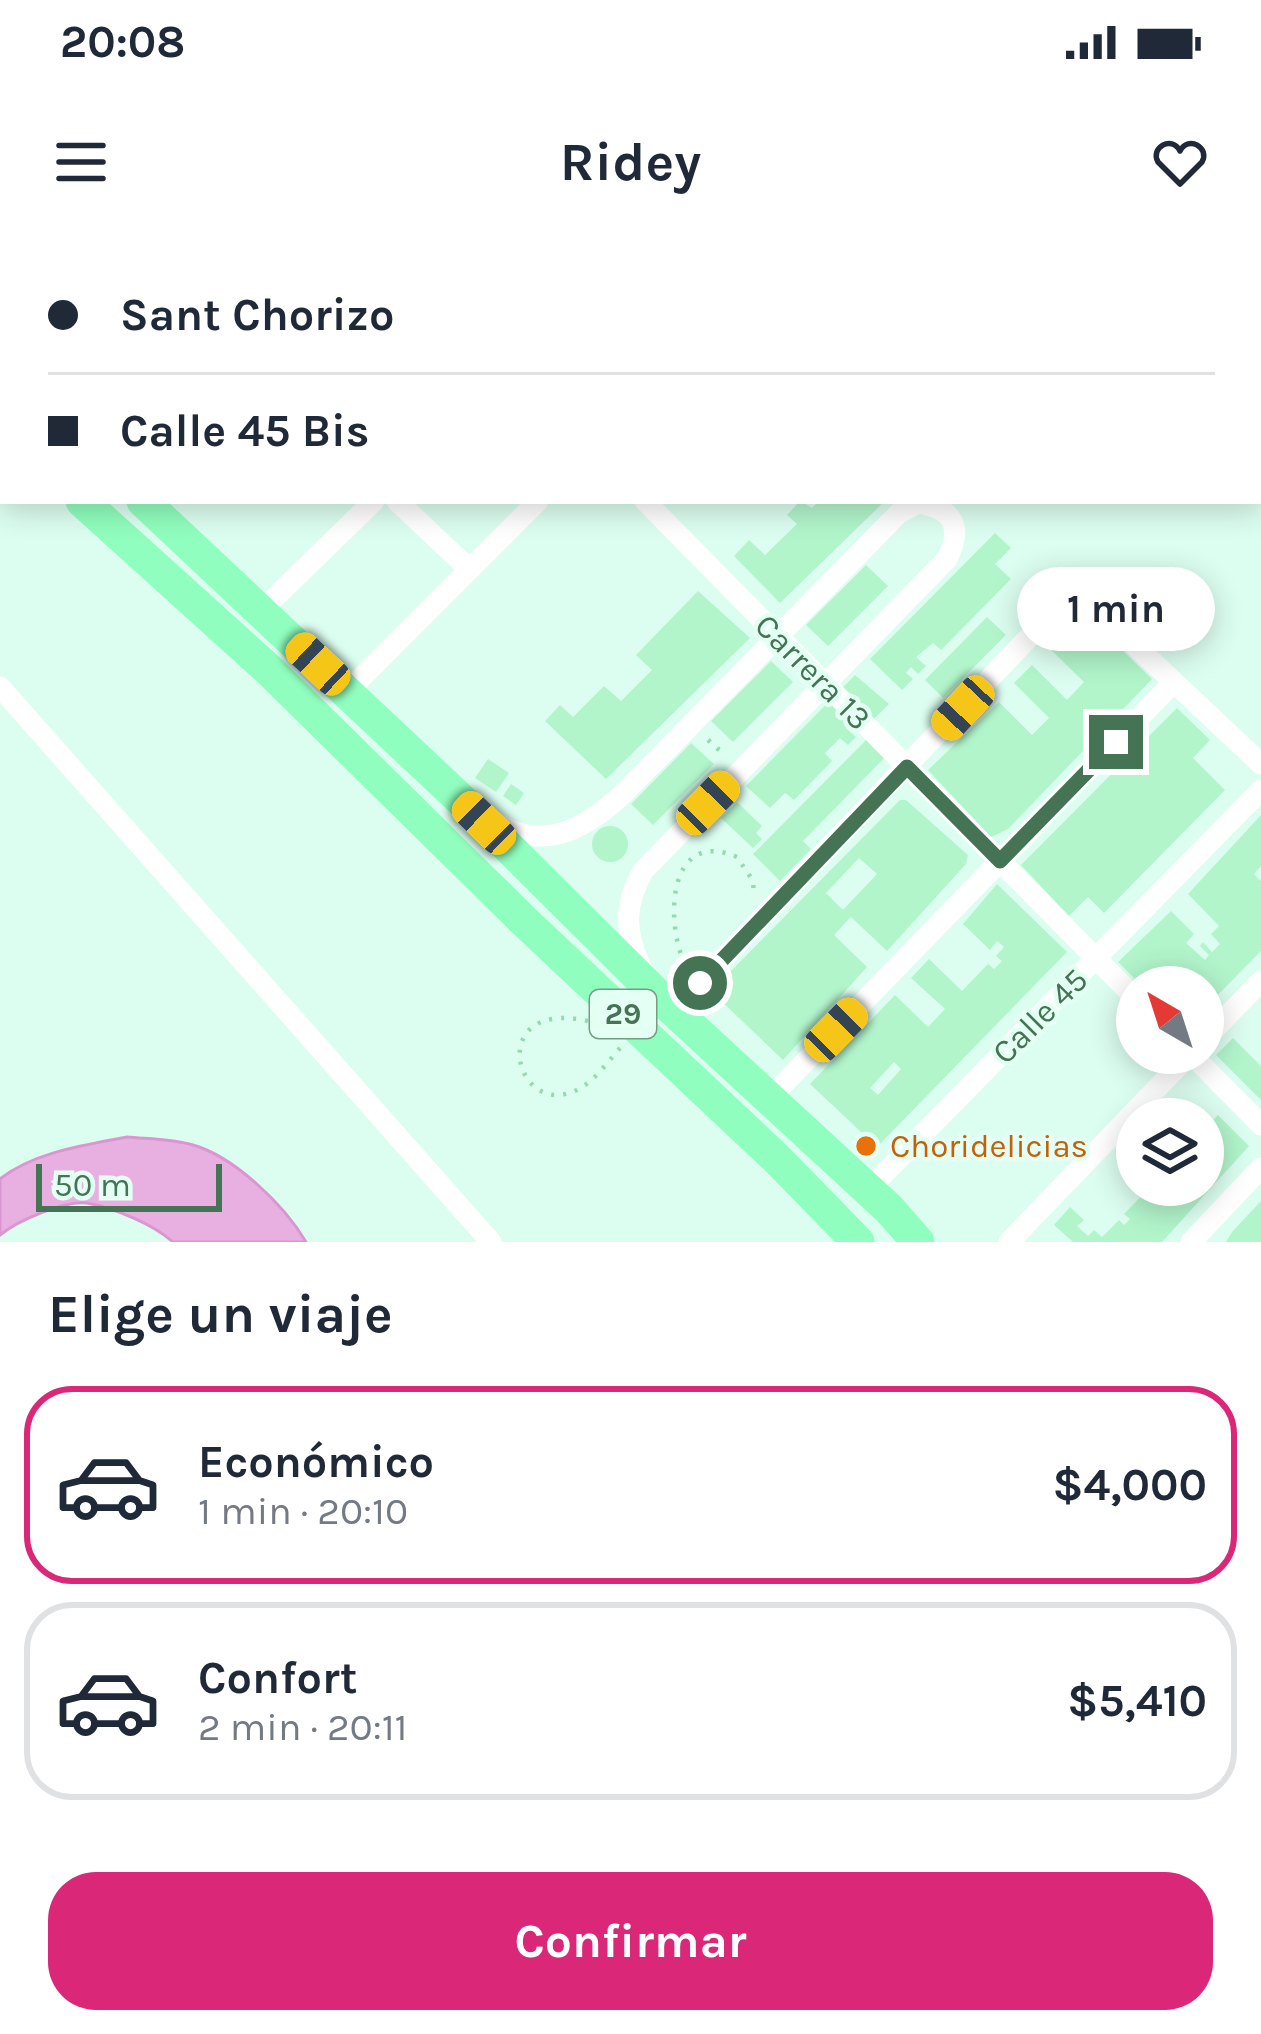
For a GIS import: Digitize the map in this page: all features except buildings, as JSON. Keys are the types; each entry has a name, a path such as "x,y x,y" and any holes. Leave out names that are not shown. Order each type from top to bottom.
{"highway":[{"name":"29","path":"85,504 270,671 858,1242"},
{"name":"29","path":"145,504 457,796 918,1242"}],"street":[{"path":"262,611 371,504"},
{"path":"400,504 469,569"},
{"path":"347,692 535,504"},
{"name":"Carrera 13","path":"647,504 1116,978"},
{"path":"457,796 499,825 524,833 580,830 623,794 898,513 916,504"},
{"path":"940,507 955,525 956,542 947,559 643,871 627,920 631,943 666,1003 700,983 1075,589 1261,764"},
{"path":"770,1098 1174,682"},
{"path":"0,688 491,1242"},
{"name":"Calle 45","path":"868,1190 1261,790"},
{"path":"1224,1019 1261,981"},
{"path":"1009,1242 1170,1074"},
{"path":"1211,1074 1261,1125"},
{"path":"1191,1242 1261,1168"}],"path":[{"path":"691,724 741,770"},
{"path":"675,909 677,948 700,983"}],"shaded area":[{"path":"127,1137 185,1143 225,1160 272,1199 306,1242 173,1242 133,1218 87,1203 42,1213 0,1235 0,1179 44,1156"}],"place":[{"name":"Choridelicias","path":"866,1146"}],"route":[{"path":"700,983 907,767 1000,861 1116,742"}]}
